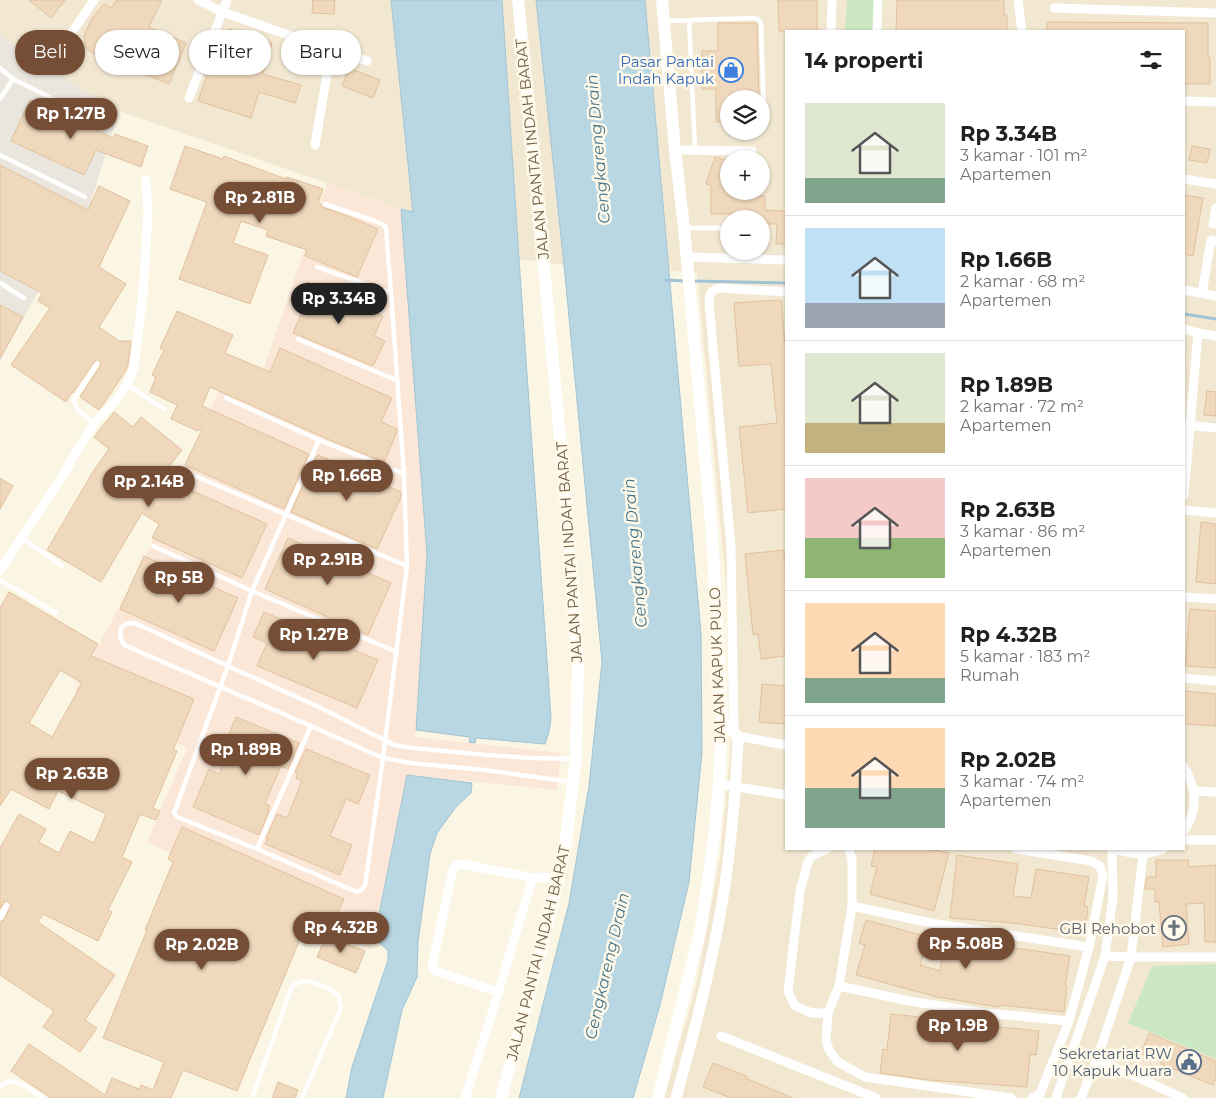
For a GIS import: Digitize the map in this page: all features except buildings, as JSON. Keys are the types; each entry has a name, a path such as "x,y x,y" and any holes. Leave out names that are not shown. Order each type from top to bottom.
{"main road":[{"name":"JALAN PANTAI INDAH BARAT","path":"501,1098 537,967 565,848 576,759 578,658 570,544 518,0"},
{"name":"JALAN KAPUK PULO","path":"658,1098 701,927 714,838 722,719 712,534 662,0"}],"street":[{"path":"74,30 94,0"},
{"path":"198,0 223,12 281,32"},
{"path":"189,98 227,0"},
{"path":"831,30 832,0"},
{"path":"877,30 878,0"},
{"path":"1018,0 1022,30"},
{"path":"1054,8 1216,13"},
{"path":"361,58 367,60"},
{"path":"315,145 327,75"},
{"path":"1185,101 1216,102"},
{"path":"675,150 720,150"},
{"path":"1185,179 1216,184"},
{"path":"0,571 55,488 94,423 116,401 127,385 134,367 143,293 148,212 146,180"},
{"path":"1213,224 1216,208"},
{"path":"1202,294 1211,240 1216,241"},
{"path":"687,258 785,260"},
{"path":"676,1098 704,990 721,908 731,840 738,743 736,734 731,547 709,295 719,288 785,292"},
{"path":"1185,290 1216,296"},
{"path":"1185,328 1216,336"},
{"path":"1185,472 1187,425 1198,333"},
{"path":"1187,425 1216,428"},
{"path":"1185,510 1216,513"},
{"path":"1185,597 1216,599"},
{"path":"1185,678 1216,681"},
{"path":"722,719 736,734 785,745"},
{"path":"1185,768 1190,776 1194,791 1194,805 1191,818 1185,829"},
{"path":"719,784 785,795"},
{"path":"1194,791 1216,792"},
{"path":"1185,840 1216,840"},
{"path":"825,850 812,856 808,862 800,891 788,991 795,1006 812,1013 828,1013"},
{"path":"849,850 852,859 852,906 839,986 828,1013 826,1040 829,1050 838,1062 865,1077 1011,1098"},
{"path":"1022,850 1091,861 1100,866 1103,876 1090,947 1069,1021 1040,1094 1032,1098"},
{"path":"1056,1098 1106,956 1113,897 1112,850"},
{"path":"1119,850 1127,853 1143,854 1158,850"},
{"path":"1081,1098 1097,1059 1131,958 1143,854"},
{"path":"499,992 436,971 432,966 453,869 458,864 462,864 534,878 559,879"},
{"path":"464,1098 499,992 530,883 534,878"},
{"path":"852,906 931,923 1090,947"},
{"path":"1106,956 1131,958 1216,957"},
{"path":"839,986 908,1001 986,1013 1069,1021"},
{"path":"721,1036 872,1097"},
{"path":"1097,1059 1183,1098"}],"lane":[{"path":"664,21 758,19 761,23 763,90"},
{"path":"689,20 695,150"},
{"path":"0,68 13,79 98,121"},
{"path":"0,99 13,79"},
{"path":"0,156 85,197"},
{"path":"319,440 252,592 228,666 174,812 177,817 357,892 365,886 407,566 404,474 386,228 375,220 325,204"},
{"path":"684,228 720,228"},
{"path":"317,267 392,293"},
{"path":"0,283 24,298"},
{"path":"298,338 398,380"},
{"path":"94,423 78,410 74,399 97,364"},
{"path":"127,385 164,409"},
{"path":"226,398 319,440 404,474"},
{"path":"188,473 407,566"},
{"path":"22,538 62,566"},
{"path":"153,546 252,592 397,652"},
{"path":"0,580 56,613"},
{"path":"574,782 383,758 124,645 120,634 122,627 134,622 321,708 394,745 531,758 576,759"},
{"path":"257,849 310,726"},
{"path":"0,918 7,905"},
{"path":"253,1095 292,986 301,981 310,981 334,991 339,996 341,1008 302,1098"},
{"path":"0,1086 3,1083 13,1081 22,1084 43,1098"}],"shaded area":[{"path":"0,0 1216,0 1216,1098 664,1098 696,986 720,857 730,754 731,638 697,273 564,265 519,259 413,213 119,111 88,211 31,304 0,361"},
{"path":"0,34 15,46 15,75 58,75 119,111 88,211 31,304 0,361"},
{"path":"327,183 401,209 428,554 415,737 561,753 557,790 407,775 371,949 147,842 187,748 75,690 144,560 232,361 261,377"}],"green space":[{"path":"847,0 883,0 882,30 845,30"},
{"path":"1216,964 1216,1059 1128,1023 1152,966"}],"water":[{"path":"391,0 502,0 551,718 545,744 476,738 475,743 469,742 470,737 416,730 427,554 401,209 413,212"},
{"name":"Cengkareng Drain","path":"536,0 645,0 701,634 702,752 689,882 660,1005 633,1098 519,1098 569,903 589,786 602,662 564,265"},
{"path":"407,775 472,783 471,793 456,807 437,833 430,854 418,942 417,977 402,1010 383,1098 346,1098 352,1067 388,960 388,950 374,939"}],"waterway":[{"path":"666,280 685,281"},
{"path":"691,281 785,283"},
{"path":"1185,314 1216,319"}],"place":[{"name":"Pasar Pantai Indah Kapuk","path":"731,70"},
{"name":"GBI Rehobot","path":"1174,928"},
{"name":"Sekretariat RW 10 Kapuk Muara","path":"1189,1062"}]}
